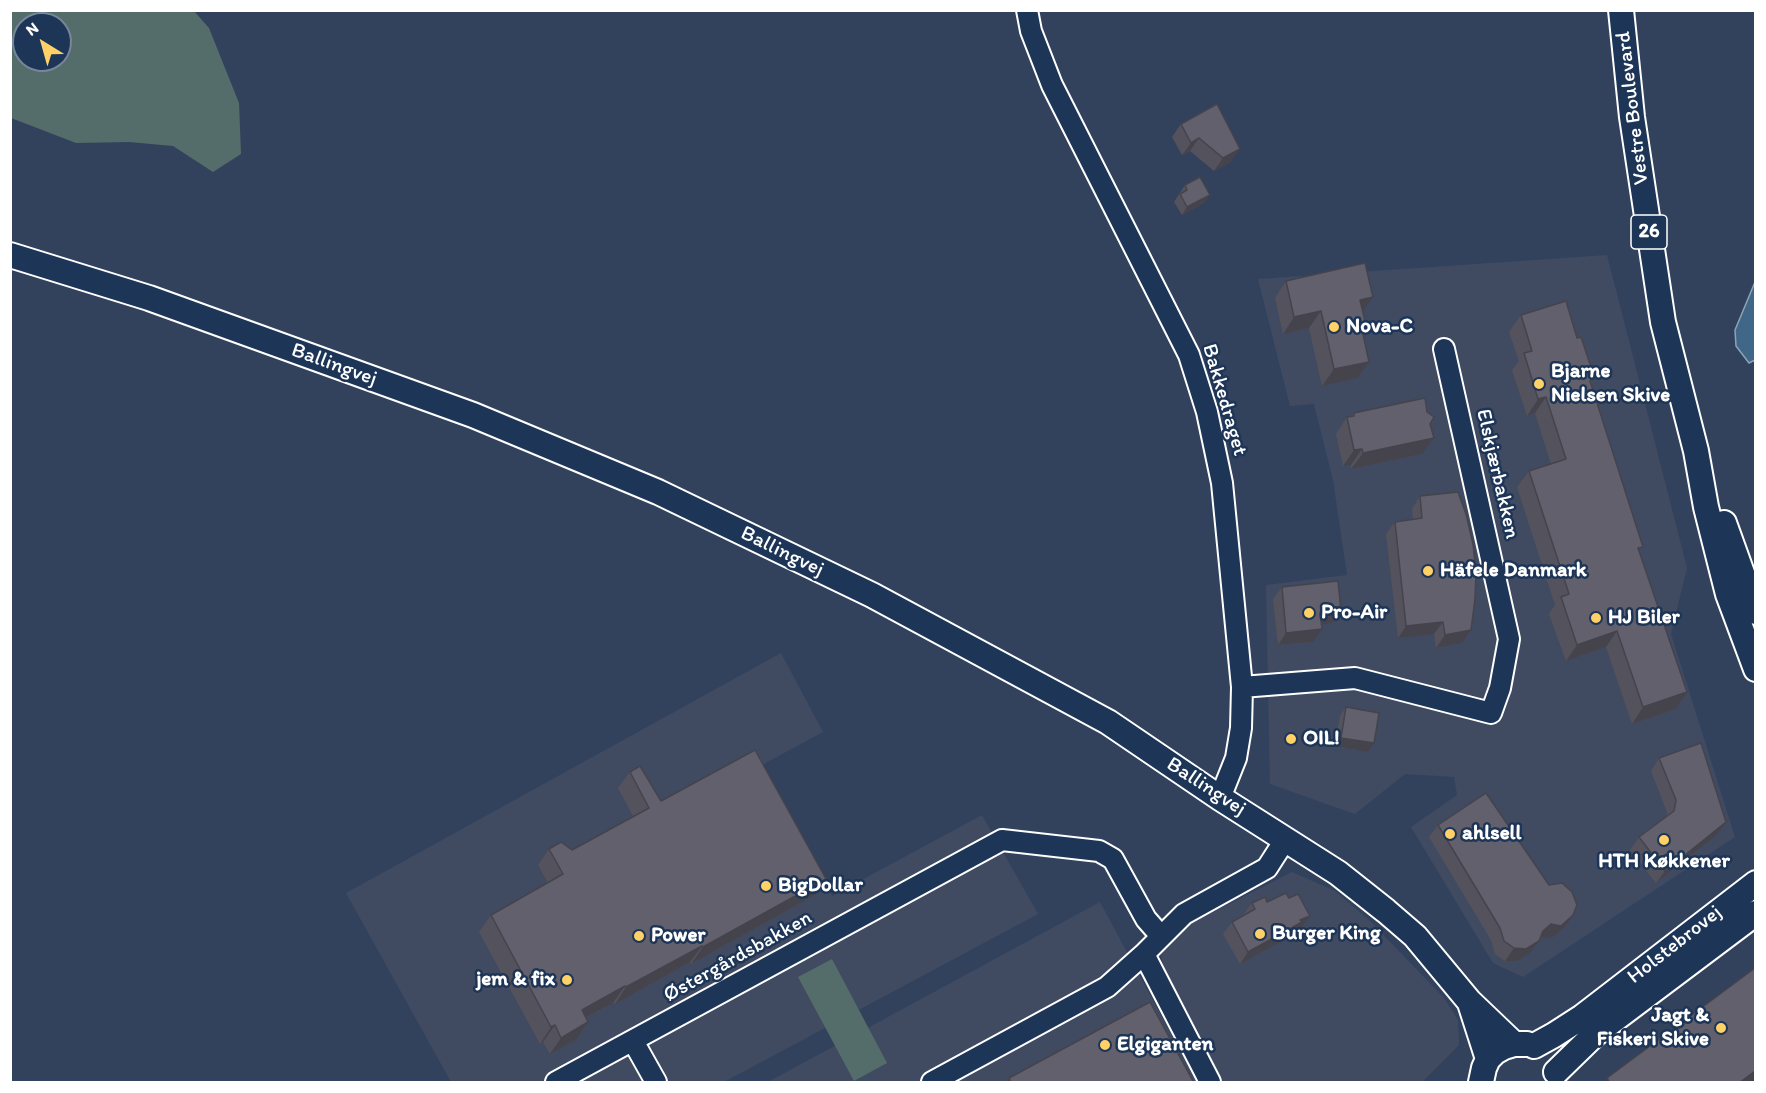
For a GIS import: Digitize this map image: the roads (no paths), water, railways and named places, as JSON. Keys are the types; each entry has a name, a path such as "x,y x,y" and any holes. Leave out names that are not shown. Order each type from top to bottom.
{"main road":[{"name":"Vestre Boulevard","path":"1621,10 1632,117 1663,322 1696,451 1706,507 1728,594 1755,669"},
{"name":"Ballingvej","path":"10,255 149,298 473,416 658,492 872,595 1108,723 1338,873 1415,936 1469,1001 1524,1045 1548,1056 1557,1077"},
{"name":"Vestre Boulevard","path":"1696,451 1717,501 1755,612"},
{"name":"Holstebrovej","path":"1488,1059 1504,1047 1524,1045 1554,1035 1582,1017 1755,883"},
{"name":"Holstebrovej","path":"1557,1077 1595,1034 1755,913"},
{"name":"Ballingvej","path":"1469,1001 1488,1059"},
{"path":"1481,1083 1488,1059"}],"street":[{"name":"Bakkedraget","path":"1027,10 1030,31 1052,85 1189,355 1207,412 1222,483 1242,687 1241,728 1236,758 1220,798"},
{"name":"Elskjærbakken","path":"1242,687 1355,678 1491,713 1500,688 1509,639 1444,349"},
{"name":"Østergårdsbakken","path":"556,1083 1002,840 1099,851 1113,859 1146,919 1160,935"},
{"path":"932,1083 1107,987 1184,914 1267,868 1285,840"},
{"path":"1144,954 1210,1083"},
{"path":"633,1041 656,1083"}],"place":[{"name":"Nova-C","path":"1334,327"},
{"name":"Bjarne Nielsen Skive","path":"1539,384"},
{"name":"Häfele Danmark","path":"1428,571"},
{"name":"Pro-Air","path":"1309,613"},
{"name":"HJ Biler","path":"1596,618"},
{"name":"OIL!","path":"1291,739"},
{"name":"ahlsell","path":"1450,834"},
{"name":"HTH Køkkener","path":"1664,840"},
{"name":"BigDollar","path":"766,886"},
{"name":"Burger King","path":"1260,934"},
{"name":"Power","path":"639,936"},
{"name":"jem & fix","path":"567,980"},
{"name":"Jagt & Fiskeri Skive","path":"1721,1028"},
{"name":"Elgiganten","path":"1105,1045"}]}
